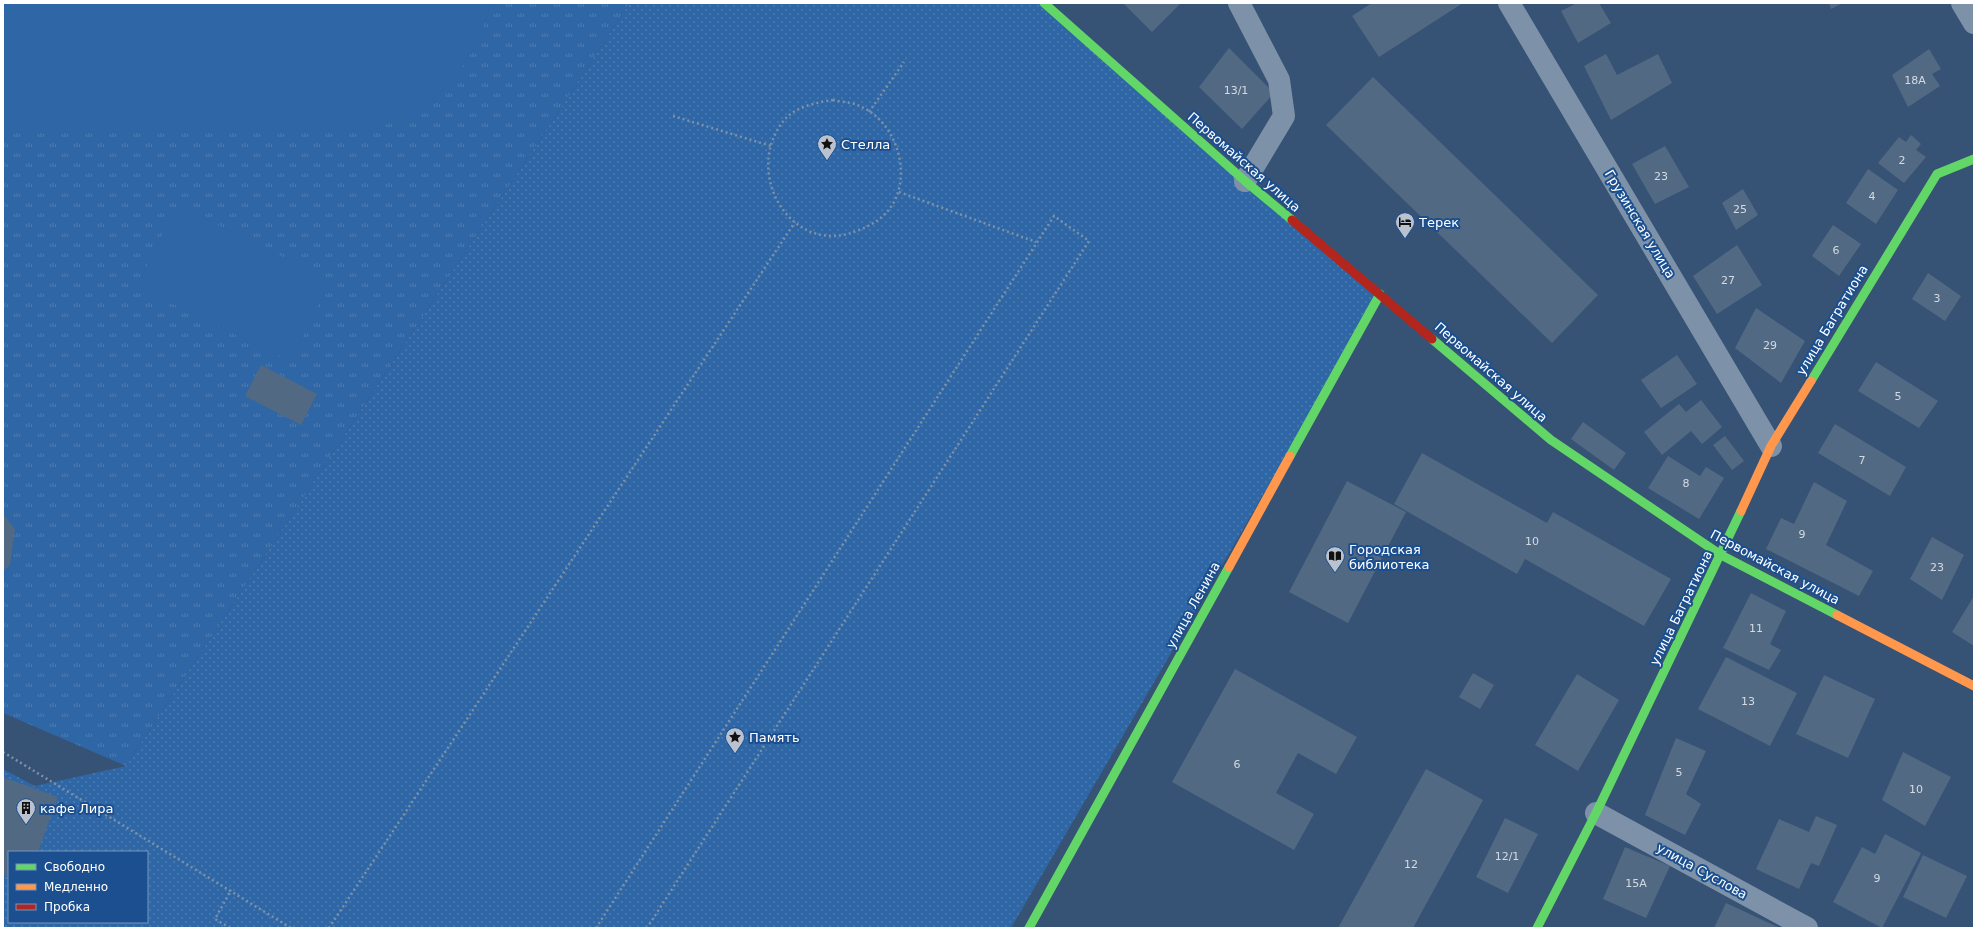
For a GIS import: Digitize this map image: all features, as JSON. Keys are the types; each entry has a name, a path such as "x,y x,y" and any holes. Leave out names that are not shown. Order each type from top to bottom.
{"street":[{"name":"Первомайская улица","path":"1044,3 1244,181 1380,294 1550,440 1721,555 1974,686"},
{"path":"1240,3 1279,80 1284,116 1244,181"},
{"name":"Грузинская улица","path":"1509,3 1771,446"},
{"path":"1962,3 1974,23"},
{"name":"улица Багратиона","path":"1537,928 1596,813 1721,555 1771,446 1937,174 1974,159"},
{"name":"улица Ленина","path":"1029,928 1380,294"},
{"name":"улица Суслова","path":"1596,813 1807,928"}],"path":[{"path":"869,112 904,62"},
{"path":"833,100 857,104 888,127 899,156 902,175 899,192 890,210 873,224 848,235 826,237 805,231 784,211 772,193 768,166 771,146 776,133 786,118 812,103 833,100"},
{"path":"673,116 771,146"},
{"path":"899,192 1036,242"},
{"path":"596,928 1054,216 1088,241 647,928"},
{"path":"329,928 795,222"},
{"path":"3,752 291,928"},
{"path":"230,890 215,919 230,928"}],"green space":[{"path":"3,3 630,3 126,766 3,713"},
{"path":"3,3 491,3 474,48 458,73 448,85 417,111 373,130 3,133"},
{"path":"630,3 1047,3 1380,294 1011,928 3,928 3,769 35,786 126,766"},
{"path":"177,205 330,280 291,362 137,286"}],"building":[{"path":"1123,3 1181,3 1152,32"},
{"path":"1372,3 1463,3 1379,57 1352,16"},
{"path":"1577,3 1599,3 1611,23 1578,43 1561,11"},
{"path":"1829,3 1843,3 1831,9"},
{"path":"1229,48 1274,93 1242,129 1199,87"},
{"path":"1929,49 1941,69 1932,74 1940,86 1908,107 1892,75"},
{"path":"1606,54 1617,75 1658,54 1672,83 1611,120 1584,66"},
{"path":"1373,77 1598,295 1552,343 1326,125"},
{"path":"1911,135 1921,144 1916,150 1926,157 1904,183 1878,163 1899,137 1906,142"},
{"path":"1665,146 1689,187 1655,204 1632,164"},
{"path":"1868,169 1898,190 1876,224 1846,203"},
{"path":"1743,189 1758,215 1736,230 1722,203"},
{"path":"1833,225 1861,244 1839,276 1812,256"},
{"path":"1737,245 1762,285 1717,314 1693,276"},
{"path":"1928,273 1961,296 1945,321 1912,299"},
{"path":"1756,308 1805,341 1781,383 1735,348"},
{"path":"1677,355 1697,384 1661,408 1641,380"},
{"path":"1876,362 1938,401 1919,428 1858,391"},
{"path":"261,365 317,394 301,425 245,396"},
{"path":"1701,400 1722,427 1702,444 1691,431 1662,455 1644,432 1679,404 1686,412"},
{"path":"1583,422 1626,453 1614,470 1571,439"},
{"path":"1835,424 1906,467 1890,496 1818,453"},
{"path":"1725,436 1744,461 1732,470 1713,445"},
{"path":"1422,453 1547,523 1553,512 1671,579 1644,626 1525,559 1517,574 1394,504"},
{"path":"1668,456 1700,476 1706,467 1724,478 1699,519 1648,488"},
{"path":"1347,481 1406,512 1348,623 1289,592"},
{"path":"1814,482 1847,501 1826,545 1873,571 1859,596 1766,549 1781,518 1794,524"},
{"path":"3,514 15,529 10,565 3,571"},
{"path":"1932,537 1964,555 1942,600 1910,579"},
{"path":"1751,593 1786,611 1770,644 1781,650 1769,670 1723,648"},
{"path":"1974,596 1974,646 1952,632"},
{"path":"1726,657 1797,693 1770,746 1698,709"},
{"path":"1235,669 1357,737 1336,774 1298,753 1276,793 1314,814 1294,850 1172,782"},
{"path":"1473,673 1494,685 1480,709 1459,697"},
{"path":"1577,674 1619,700 1578,771 1535,745"},
{"path":"1824,675 1875,699 1848,758 1796,734"},
{"path":"1676,738 1706,751 1686,794 1701,804 1685,835 1645,815"},
{"path":"1903,752 1951,777 1925,826 1882,800"},
{"path":"1426,769 1483,800 1413,928 1338,928"},
{"name":"кафе Лира","path":"3,777 58,797 38,851 8,851 8,877 3,875"},
{"path":"1816,816 1837,825 1819,866 1811,863 1799,889 1756,869 1779,819 1809,832"},
{"path":"1505,818 1538,834 1508,893 1476,877"},
{"path":"1885,834 1921,853 1882,928 1833,902 1862,847 1875,854"},
{"path":"1625,847 1670,866 1646,918 1603,899"},
{"path":"1923,855 1967,876 1946,918 1903,897"},
{"path":"1726,903 1780,928 1714,928"}],"traffic: fast":[{"path":"1044,3 1245,181 1292,220"},
{"path":"1811,381 1937,174 1974,159"},
{"path":"1290,456 1380,294"},
{"path":"1432,339 1551,440 1721,555 1837,615"},
{"path":"1537,928 1596,813 1741,511"},
{"path":"1029,928 1229,567"}],"traffic: slow":[{"path":"1741,511 1771,446 1811,381"},
{"path":"1229,567 1290,456"},
{"path":"1837,615 1974,686"}],"traffic: jam":[{"path":"1292,220 1432,339"}],"place":[{"name":"Стелла","path":"827,161"},
{"name":"Терек","path":"1405,239"},
{"name":"Городская библиотека","path":"1335,573"},
{"name":"Память","path":"735,754"},
{"name":"кафе Лира","path":"26,825"}]}
